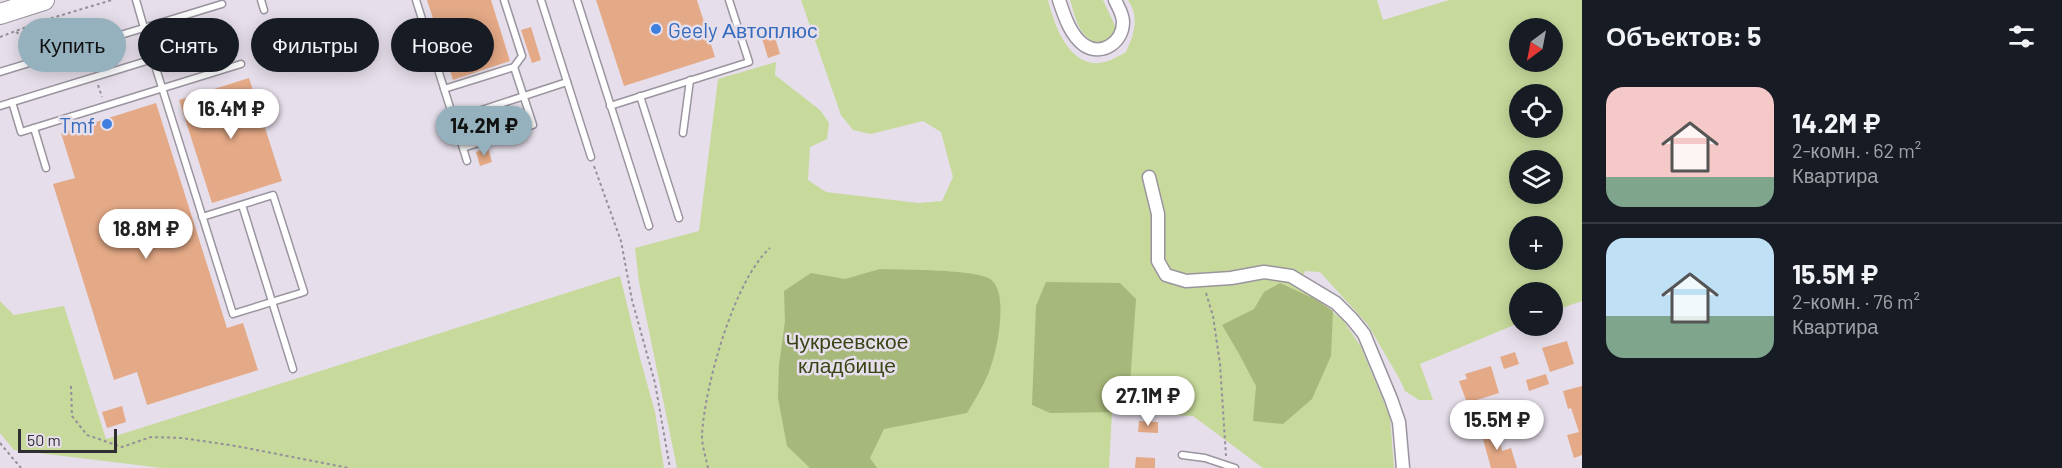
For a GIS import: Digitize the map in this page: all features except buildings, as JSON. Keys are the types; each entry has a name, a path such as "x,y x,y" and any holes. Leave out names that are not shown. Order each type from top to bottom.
{"main road":[{"path":"0,14 44,0"}],"street":[{"path":"1059,0 1070,29 1082,44 1092,50 1108,48 1116,42 1123,30 1123,18 1115,0"},
{"path":"1149,177 1158,214 1158,261 1166,275 1186,281 1231,278 1264,272 1291,276 1336,303 1352,319 1364,334 1399,422 1403,468"}],"lane":[{"path":"136,0 140,18"},
{"path":"261,0 264,10"},
{"path":"416,0 467,161"},
{"path":"444,88 514,66 522,56 504,0"},
{"path":"541,0 591,157"},
{"path":"577,0 649,226"},
{"path":"610,106 749,62 729,0"},
{"path":"176,18 222,4"},
{"path":"0,72 138,30"},
{"path":"0,106 138,63"},
{"path":"12,102 21,132 241,64"},
{"path":"463,148 533,125 514,66"},
{"path":"157,72 202,217 233,314 304,292 273,195 202,217"},
{"path":"683,133 690,80"},
{"path":"454,119 567,82"},
{"path":"640,96 679,218"},
{"path":"33,128 46,168"},
{"path":"242,205 293,369"},
{"path":"1182,455 1205,458 1235,468"}],"path":[{"path":"0,37 42,21 112,0"},
{"path":"591,157 621,241 632,300 655,383 670,468"},
{"path":"708,468 702,439 706,404 724,332 744,282 758,258 770,248"},
{"path":"1201,280 1213,316 1220,364 1224,451 1228,465"},
{"path":"71,386 72,416 87,435 122,447 151,437 182,438 349,468"},
{"path":"0,443 21,468"}],"green space":[{"name":"Чукреевское кладбище","path":"801,0 1048,0 1059,33 1066,44 1082,60 1093,63 1108,61 1126,52 1135,20 1128,0 1377,0 1383,20 1449,0 1582,0 1582,301 1563,308 1563,282 1509,282 1509,327 1420,364 1433,400 1419,400 1405,391 1368,325 1320,272 1305,271 1300,287 1343,320 1361,347 1390,417 1394,468 1263,468 1193,416 1112,412 1109,468 677,468 639,282 635,248 699,231 718,79 776,62 775,75 820,110 829,123 827,139 810,147 808,180 826,192 918,203 942,201 953,177 941,132 923,121 871,134 853,130 841,115"},
{"path":"1070,0 1103,0 1116,28 1108,40 1099,44 1086,37 1076,20"},
{"name":"Чукреевское кладбище","path":"880,269 969,273 990,279 996,286 1001,309 998,338 989,372 967,413 884,429 870,458 877,468 810,468 787,446 778,398 779,365 785,321 784,291 811,273 845,279"},
{"path":"620,276 655,412 664,468 162,468 14,450 0,433 0,301 14,315 64,306 106,439"},
{"path":"1046,282 1120,283 1136,299 1129,397 1119,412 1050,413 1032,405 1036,306"},
{"path":"1280,283 1317,300 1333,311 1331,356 1312,399 1283,424 1253,421 1256,386 1222,325 1254,309 1264,292"}],"place":[{"name":"Geely Автоплюс","path":"656,29"},
{"name":"Tmf","path":"107,124"}]}
